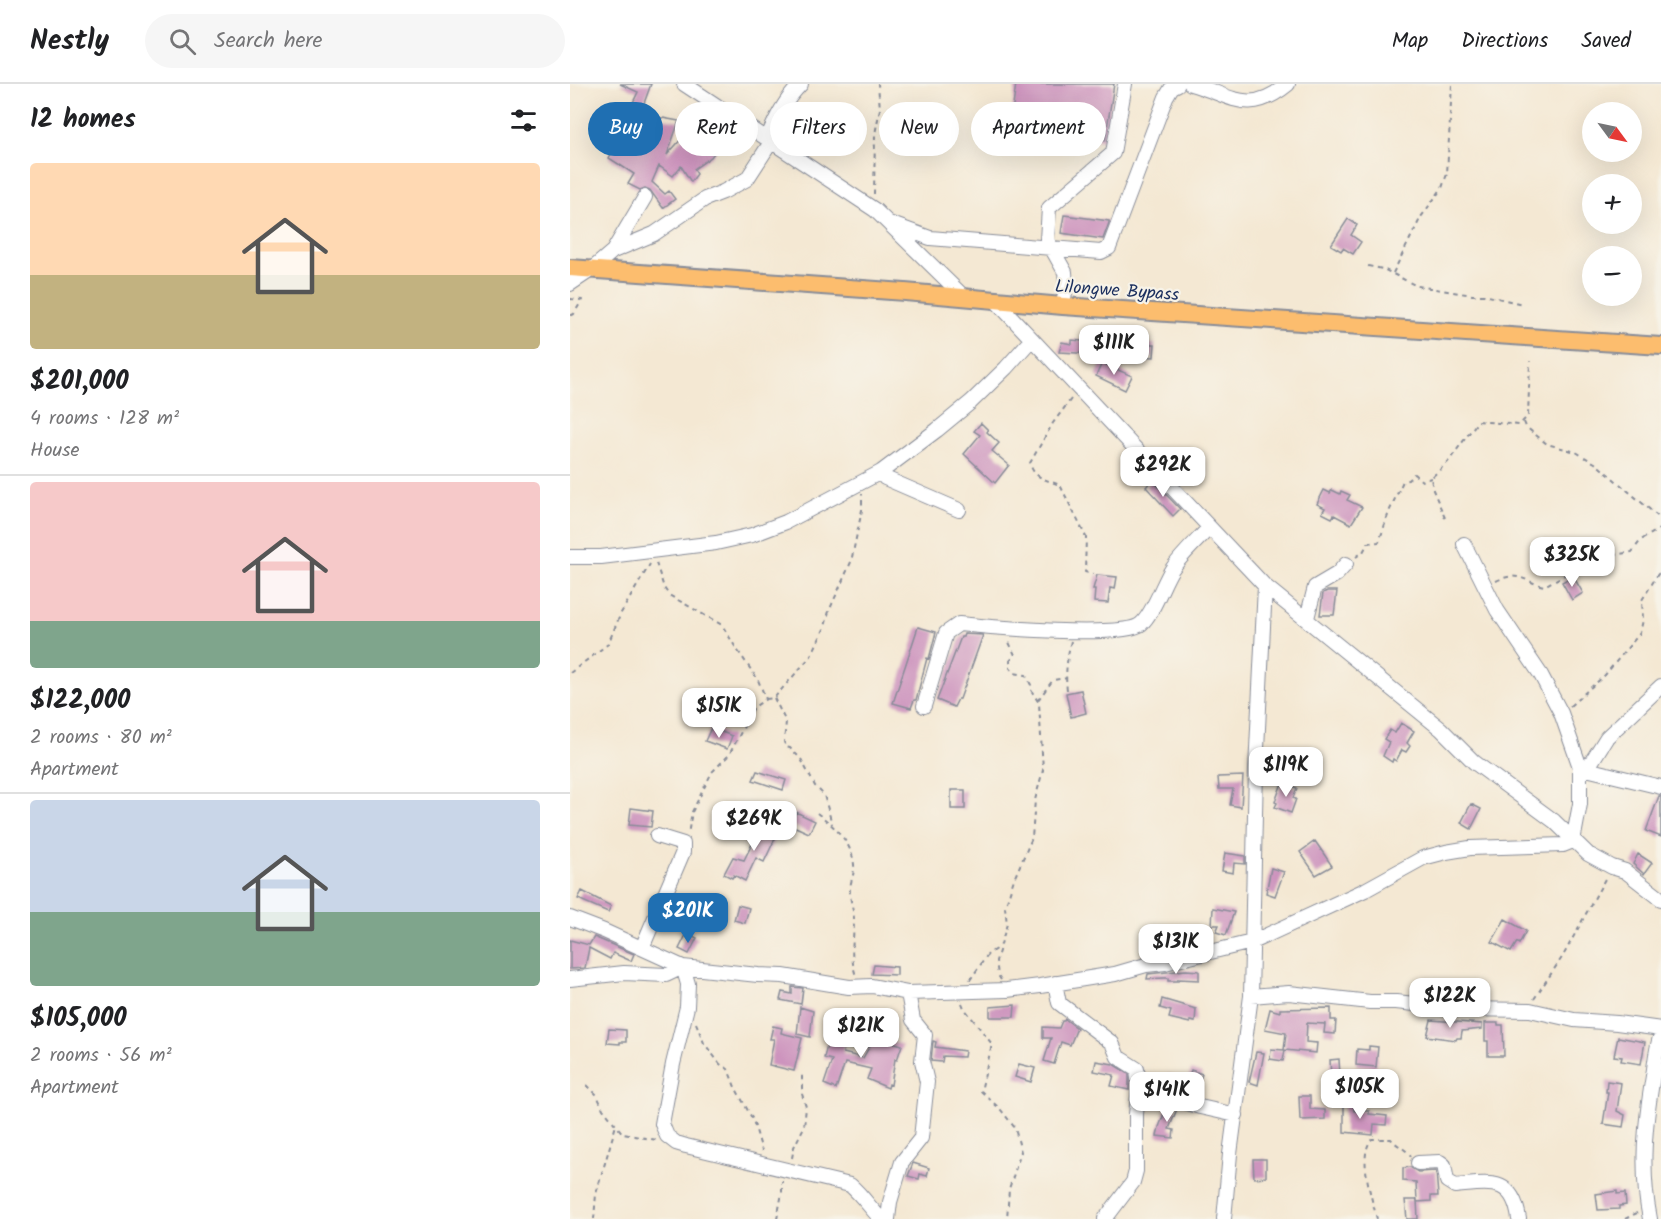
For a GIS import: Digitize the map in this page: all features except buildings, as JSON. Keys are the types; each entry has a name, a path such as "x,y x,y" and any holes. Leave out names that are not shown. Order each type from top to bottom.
{"main road":[{"name":"Lilongwe Bypass","path":"570,268 905,292 1063,306 1661,346"}],"street":[{"path":"684,84 875,210 965,298"},
{"path":"570,284 613,251 654,234 705,199 747,179 769,141 777,117 801,84"},
{"path":"1063,306 1065,272 1047,240 1049,208 1113,153 1125,84"},
{"path":"889,223 930,238 1101,252 1109,248 1166,97 1172,87 1178,84"},
{"path":"1191,84 1231,99 1248,102 1267,99 1288,84"},
{"path":"613,251 645,197"},
{"path":"996,301 1265,586 1441,729 1474,762 1554,821 1588,854 1611,867 1625,871 1661,899"},
{"path":"570,557 601,557 657,551 752,535 786,522 881,472 971,402 1031,340"},
{"path":"881,472 885,478 959,510"},
{"path":"924,706 946,633 959,624 995,628 1076,631 1127,630 1140,625 1145,620 1173,568 1209,528"},
{"path":"1464,544 1497,610 1541,675 1561,713 1584,768 1573,841"},
{"path":"1307,618 1316,587 1337,574 1346,564"},
{"path":"1224,1219 1230,1154 1251,996 1256,769 1265,586"},
{"path":"1584,768 1607,737 1661,686"},
{"path":"1584,768 1661,788"},
{"path":"642,948 683,852 683,844 657,836"},
{"path":"570,918 683,967 783,976 860,987 872,986 908,993 1007,990 1115,974 1252,942 1365,890 1423,858 1463,849 1563,845 1573,841"},
{"path":"570,979 624,973 666,975 683,967"},
{"path":"683,967 688,984 687,1007 662,1124 667,1136 676,1143 777,1171 850,1185 858,1191 870,1209 881,1219"},
{"path":"1055,983 1059,1003 1112,1043 1118,1057 1137,1069 1139,1088 1136,1114 1136,1171 1133,1182 1105,1219"},
{"path":"888,1219 890,1202 902,1162 921,1138 927,1082 922,1061 925,1035 913,1020 908,993"},
{"path":"1251,996 1289,993 1461,1009 1530,1010 1574,1020 1661,1029"},
{"path":"1650,1219 1644,1181 1643,1153 1646,1115 1661,1035"},
{"path":"1139,1088 1200,1107 1236,1115"},
{"path":"1418,1163 1440,1162 1444,1165 1447,1180 1455,1186 1491,1182 1501,1184 1511,1194 1517,1206 1519,1219"}],"path":[{"path":"875,210 873,181 875,134 880,109 878,84"},
{"path":"1393,273 1421,217 1442,188 1448,174 1452,84"},
{"path":"1368,266 1393,273 1417,286 1484,295 1523,304"},
{"path":"570,299 582,300 574,314 570,316"},
{"path":"1346,564 1363,552 1368,543 1379,542 1403,481 1408,480 1414,474 1422,480 1431,478 1448,462 1478,421 1519,425 1524,422 1528,416 1530,361"},
{"path":"1078,389 1053,423 1030,463 1031,471 1039,477 1060,485 1086,537 1085,572 1093,574"},
{"path":"1524,422 1526,427 1547,444 1576,452 1595,463 1661,519"},
{"path":"1431,478 1432,490 1445,518"},
{"path":"683,844 691,827 692,812 712,772 729,755 754,707 766,699 774,698 811,656 851,561 862,510 862,482"},
{"path":"1486,587 1511,577 1525,578 1544,586 1597,558 1632,552 1641,540 1661,528"},
{"path":"570,672 608,644 621,613 654,557 664,588 669,595 722,625 758,680 766,699"},
{"path":"1561,713 1605,675 1640,633 1643,620 1642,600 1658,573 1661,572"},
{"path":"995,628 1008,641 1015,655 1010,661 1010,668 1014,673 1026,675 1031,690 1038,700 1043,770 1035,800 1032,838 1014,879 1005,907 1007,924 996,961 998,975 1007,990"},
{"path":"1067,690 1066,662 1076,631"},
{"path":"1038,700 1053,680 1067,678"},
{"path":"774,698 786,722 784,742 786,747 801,759 815,786 824,795 832,824"},
{"path":"817,813 842,834 854,866 849,891 854,920 851,946 852,964 860,987"},
{"path":"1530,1010 1533,1001 1563,956 1611,867"},
{"path":"999,947 988,954 962,992 964,1008 992,1044 981,1091 1001,1110 1015,1128 1022,1152 1009,1189 1007,1219"},
{"path":"687,1007 700,1029 704,1043 720,1064 728,1069 753,1119 762,1149 777,1171 777,1219"},
{"path":"777,1171 794,1154 794,1147 804,1126 806,1107 801,1094 801,1073"},
{"path":"587,1085 597,1095 603,1109 623,1134 662,1141 667,1136"},
{"path":"594,1219 596,1194 616,1125"},
{"path":"1377,1219 1366,1168 1367,1144 1372,1138 1391,1140 1397,1146 1404,1148 1418,1163"}]}
